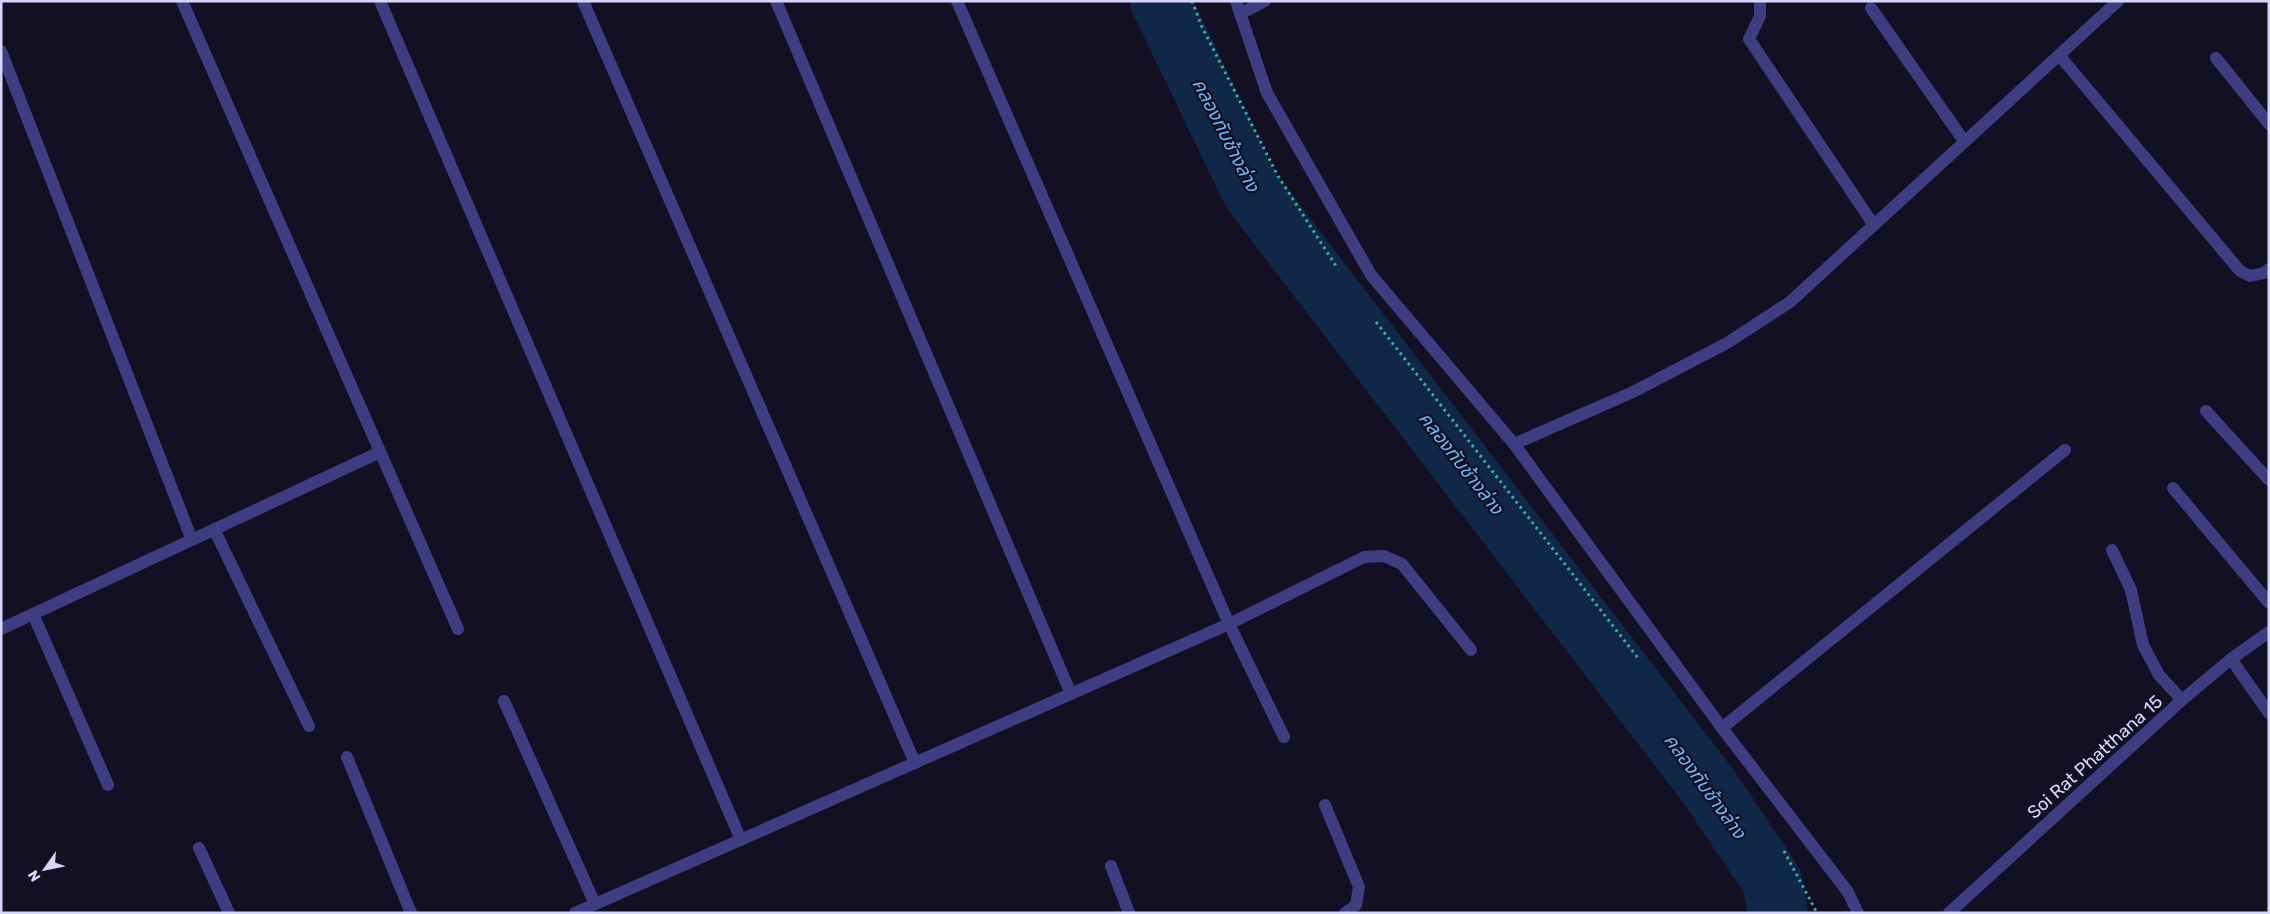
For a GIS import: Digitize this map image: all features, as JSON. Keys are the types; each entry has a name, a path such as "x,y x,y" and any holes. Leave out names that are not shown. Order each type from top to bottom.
{"street":[{"path":"182,1 458,629"},
{"path":"380,1 741,840"},
{"path":"583,1 915,763"},
{"path":"776,1 1071,694"},
{"path":"957,1 1229,624 1284,737"},
{"path":"1236,1 1267,93 1371,276 1514,444 1722,728 1848,892 1858,913"},
{"path":"1240,14 1265,1"},
{"path":"1760,1 1760,16 1749,39 1873,224"},
{"path":"1514,444 1633,392 1727,343 1790,302 2059,55 2111,3"},
{"path":"1871,8 1964,141"},
{"path":"1,51 192,540"},
{"path":"2059,55 2240,271 2250,276 2269,269"},
{"path":"2216,58 2269,124"},
{"path":"2206,410 2269,480"},
{"path":"1722,728 2065,450"},
{"path":"1,629 380,452"},
{"path":"2173,488 2269,603"},
{"path":"214,529 309,726"},
{"path":"2112,550 2131,590 2143,645 2159,675 2182,700"},
{"path":"576,913 1229,624 1340,567 1364,557 1384,556 1402,564 1471,650"},
{"path":"33,614 108,785"},
{"name":"Soi Rat Phatthana 15","path":"1949,913 2182,700 2231,659 2269,632"},
{"path":"2231,659 2269,713"},
{"path":"504,701 595,904"},
{"path":"347,757 411,913"},
{"path":"1325,805 1359,887 1356,905 1345,913"},
{"path":"199,848 229,913"},
{"path":"1111,866 1129,913"}],"path":[{"path":"1192,1 1202,27 1278,176 1342,274"},
{"path":"1370,314 1643,664"},
{"path":"1779,844 1817,913"}],"waterway":[{"name":"คลองทับช้างล่าง","path":"1160,1 1252,192 1709,787 1772,881 1778,913"}]}
